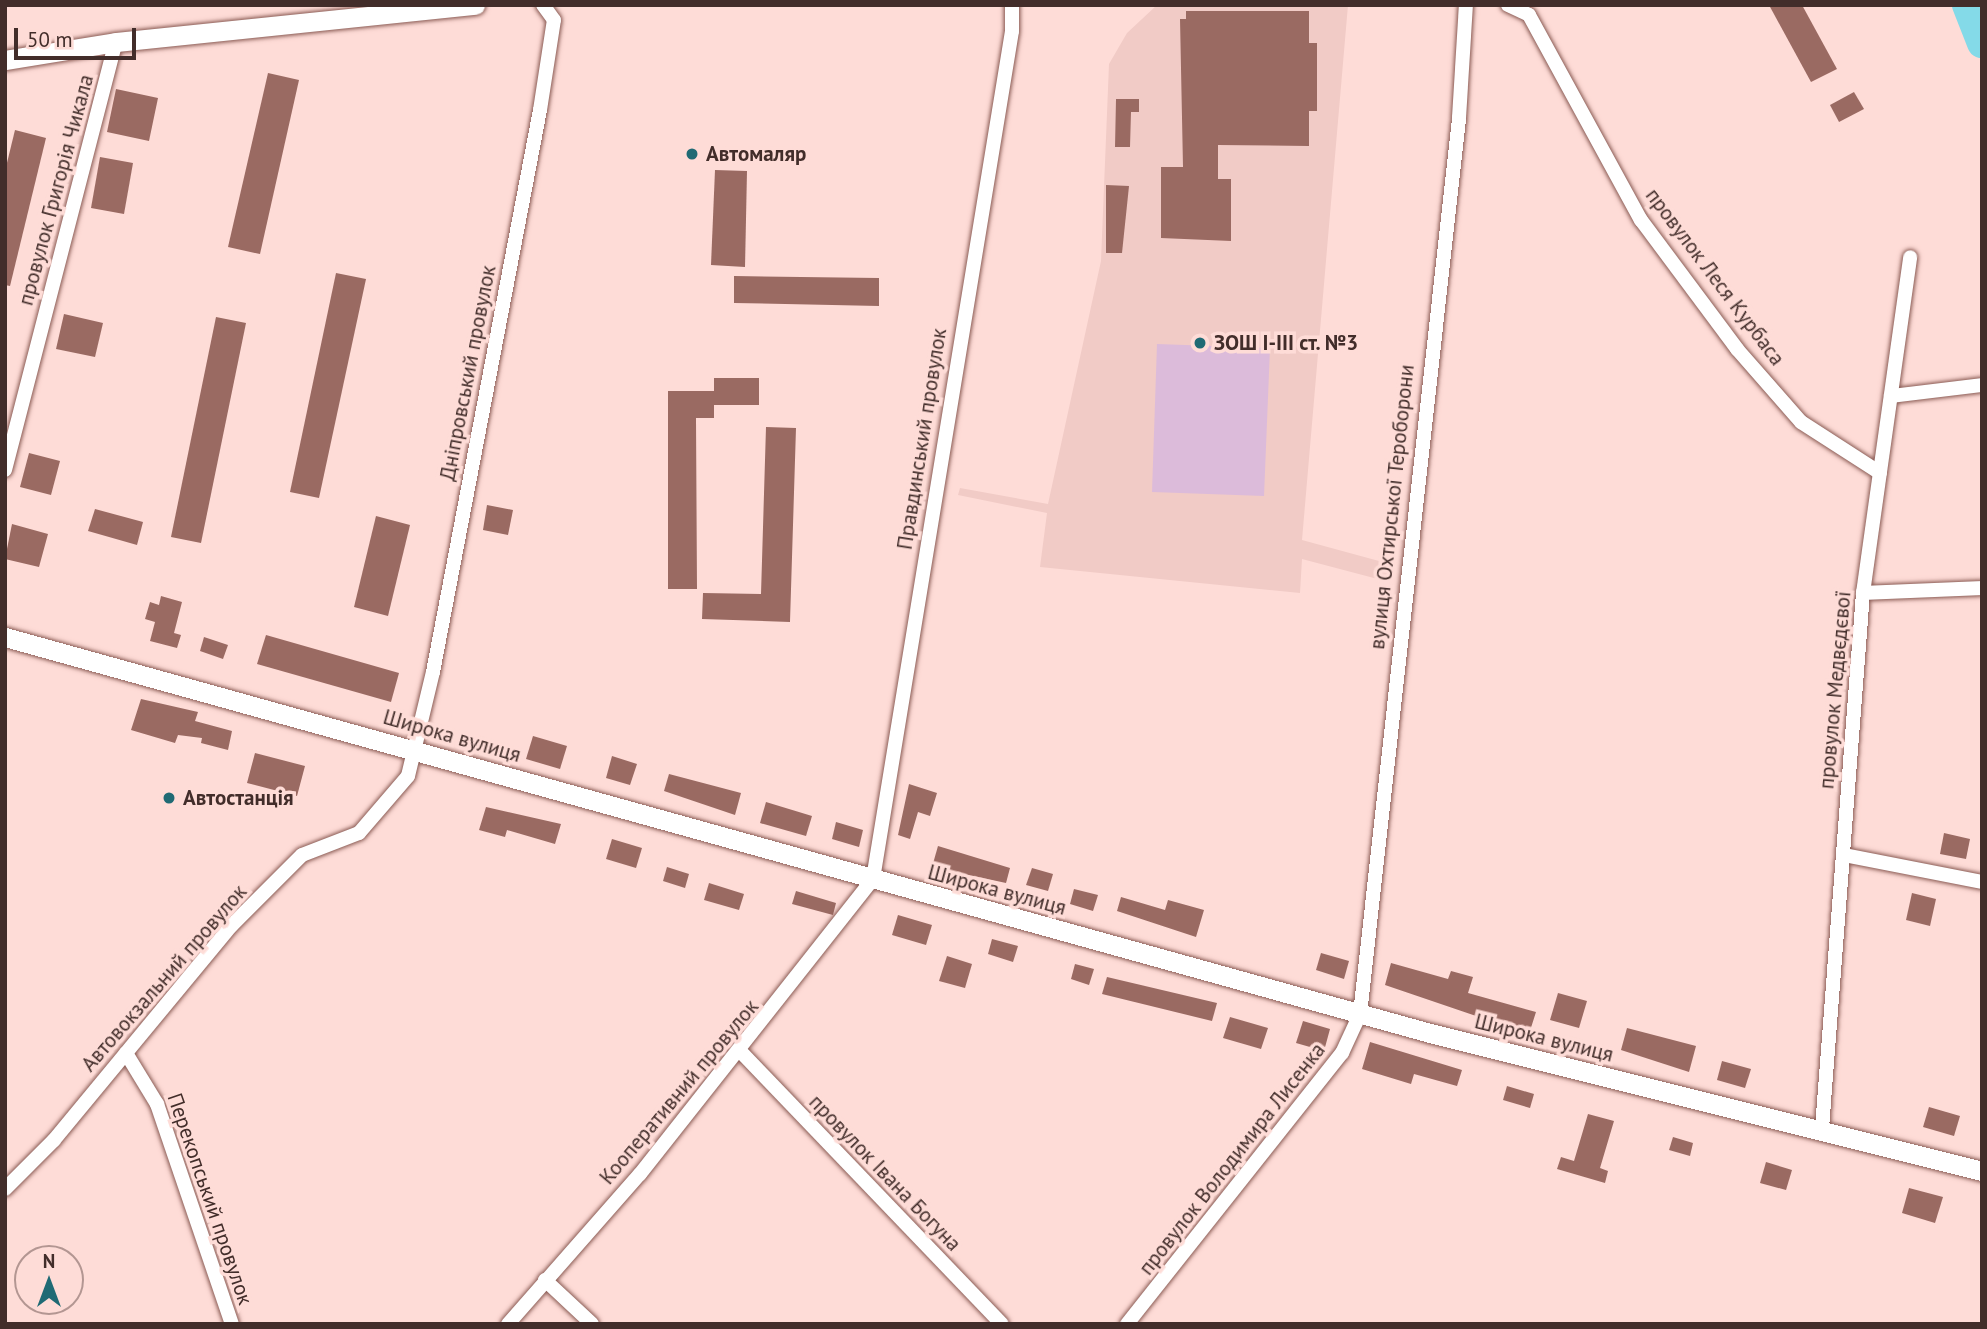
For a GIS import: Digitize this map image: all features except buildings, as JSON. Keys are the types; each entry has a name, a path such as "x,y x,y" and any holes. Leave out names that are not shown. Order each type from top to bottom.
{"street":[{"path":"5,60 116,42 475,5"},
{"name":"Дніпровський провулок","path":"417,750 540,110 554,20 543,5"},
{"name":"Правдинський провулок","path":"873,879 1006,70 1012,5"},
{"name":"вулиця Охтирської Тероборони","path":"1360,1014 1459,118 1466,5"},
{"name":"провулок Леся Курбаса","path":"1508,5 1528,15 1641,220 1737,349 1801,422 1880,473"},
{"name":"провулок Григорія Чикала","path":"5,470 116,42"},
{"name":"провулок Медвєдєвої","path":"1822,1129 1863,593 1910,257"},
{"path":"1891,396 1982,385"},
{"path":"1863,593 1982,588"},
{"name":"Широка вулиця","path":"5,637 1360,1014 1982,1171"},
{"name":"Автовокзальний провулок","path":"5,1189 126,1053 231,926 302,855 359,832 408,776 417,750"},
{"path":"1844,855 1982,883"},
{"name":"Кооперативний провулок","path":"508,1324 740,1051 873,879"},
{"name":"провулок Володимира Лисенка","path":"1127,1324 1342,1053 1360,1014"},
{"name":"провулок Івана Богуна","path":"740,1051 1002,1324"},
{"name":"Перекопський провулок","path":"126,1053 157,1104 232,1324"},
{"path":"545,1280 592,1324"}],"shaded area":[{"name":"ЗОШ І-ІІІ ст. №3","path":"1157,5 1348,5 1302,540 1390,564 1389,582 1302,559 1300,593 1040,567 1047,513 958,495 960,488 1048,504 1101,261 1109,64 1127,33"},
{"path":"1157,344 1270,348 1264,496 1152,492"}],"waterway":[{"path":"1967,5 1982,43"}],"place":[{"name":"Автомаляр","path":"692,154"},
{"name":"ЗОШ І-ІІІ ст. №3","path":"1200,343"},
{"name":"Автостанція","path":"169,798"}]}
